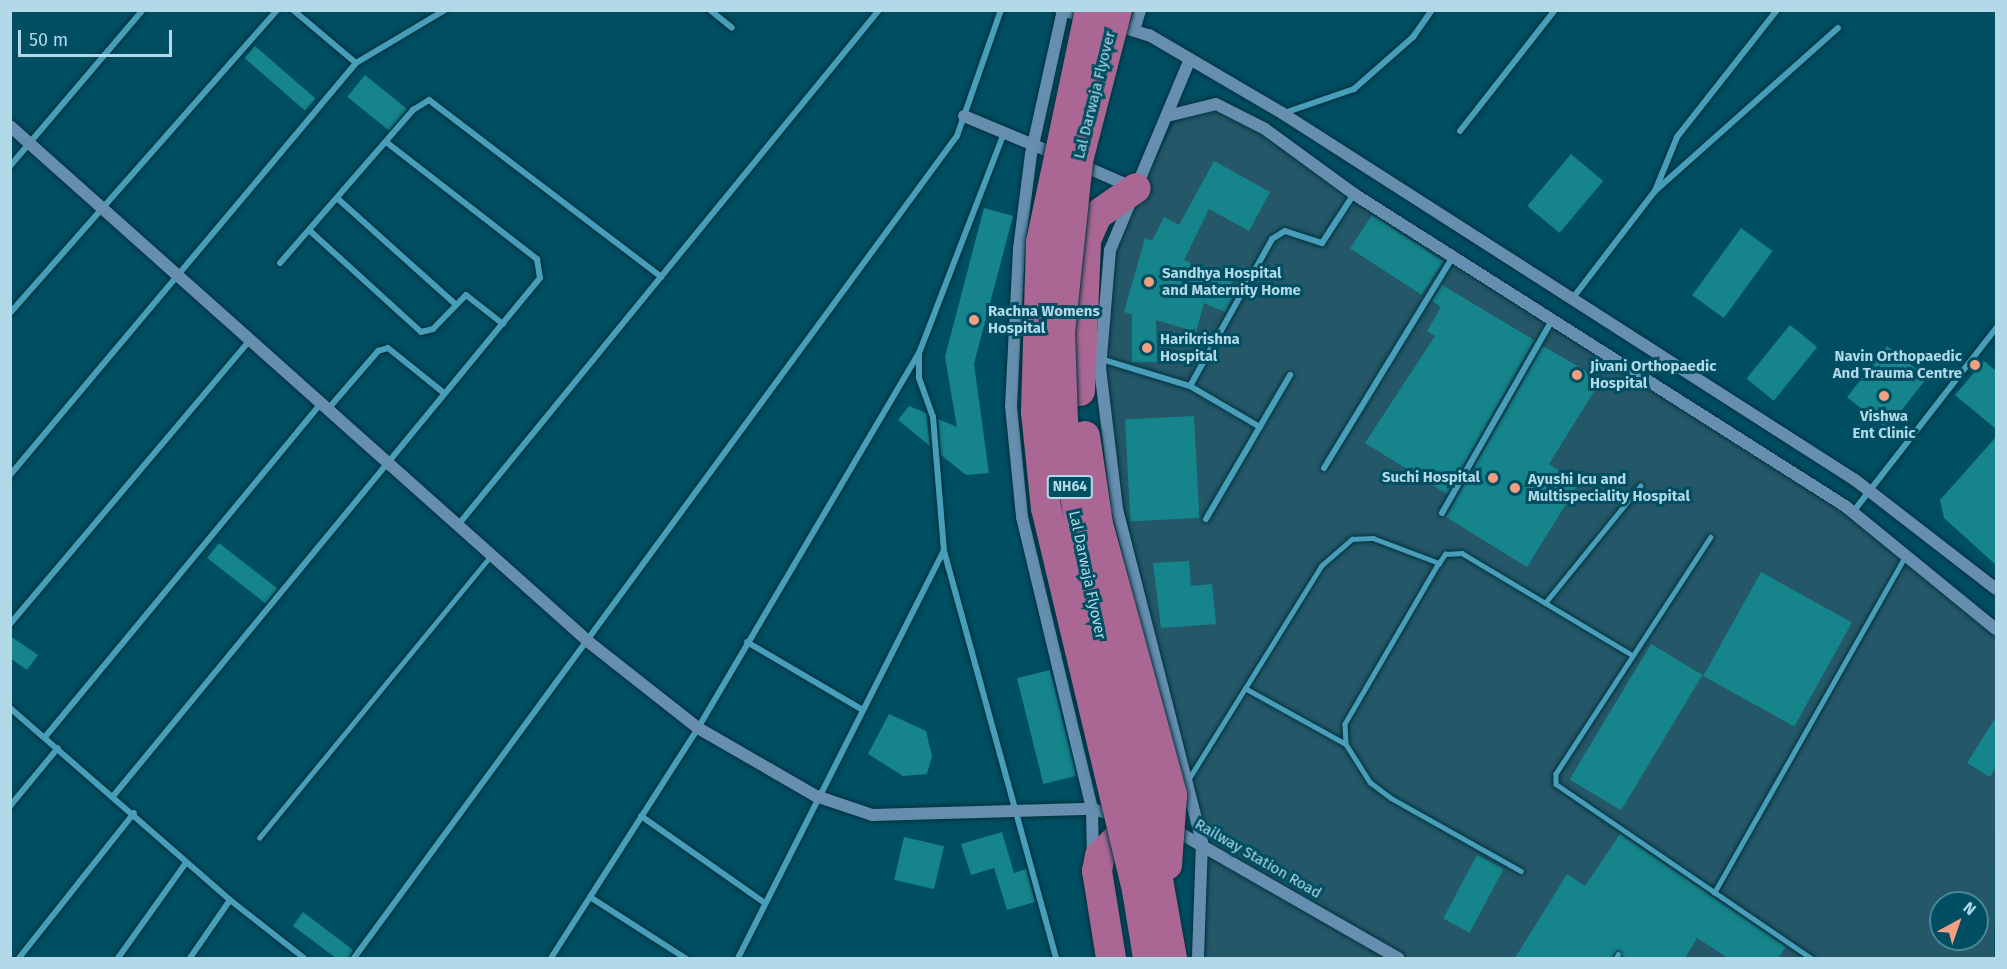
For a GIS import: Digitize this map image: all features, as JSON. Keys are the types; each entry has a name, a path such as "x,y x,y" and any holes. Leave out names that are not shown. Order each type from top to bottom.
{"highway":[{"name":"Lal Darwaja Flyover","path":"1090,10 1055,157 1041,242 1036,412 1046,508 1137,890 1148,958"},
{"name":"Lal Darwaja Flyover","path":"1126,20 1078,161 1060,332 1063,422 1092,608 1142,790 1172,958"},
{"path":"1136,188 1097,215 1086,240 1080,391 1098,524 1172,795 1164,904"},
{"path":"1111,958 1097,871 1108,846 1137,830 1167,826"}],"street":[{"path":"10,166 143,10"},
{"path":"10,313 101,207 277,10"},
{"path":"293,10 356,63"},
{"path":"10,475 356,63 446,10"},
{"path":"710,10 732,28"},
{"path":"458,525 879,10"},
{"path":"354,958 590,643 957,136 1001,10"},
{"path":"1126,20 1140,10"},
{"path":"1282,113 1354,89 1413,37 1432,10"},
{"path":"1460,131 1555,10"},
{"path":"1655,191 1677,136 1777,10"},
{"path":"1102,958 1093,887 1092,809 1022,518 1011,406 1019,249 1033,145 1062,11 1126,20 1282,113 1871,491 1996,589"},
{"path":"1572,299 1655,191 1838,28"},
{"path":"1190,59 1171,115 1136,188 1110,250 1101,359 1118,509 1202,842 1198,958"},
{"path":"280,263 386,142 429,100 549,188 661,277"},
{"path":"1171,115 1208,104 1235,110 1354,194 1853,512 1996,629"},
{"path":"964,116 1136,188"},
{"name":"Railway Station Road","path":"10,126 590,643 698,728 816,796 872,815 1014,809 1092,809 1167,826 1202,842 1398,958"},
{"path":"551,958 698,728 919,353 1005,133"},
{"path":"114,795 540,278 542,266 386,142"},
{"path":"1190,386 1272,239 1285,231 1322,243 1354,194"},
{"path":"337,198 454,303"},
{"path":"309,230 421,332 433,329 454,303 472,296 503,324"},
{"path":"1324,468 1453,257"},
{"path":"1443,513 1552,320"},
{"path":"1853,512 1996,328"},
{"path":"10,624 250,339"},
{"path":"45,738 325,406 378,351 388,348 444,393"},
{"path":"919,353 919,378 936,443 944,551 1014,809 1052,926 1056,958"},
{"path":"1101,359 1190,386 1260,427"},
{"path":"1206,519 1290,375"},
{"path":"738,958 816,796 944,551"},
{"path":"747,642 861,709"},
{"path":"10,708 114,795 185,864 304,958"},
{"path":"10,807 58,748"},
{"path":"19,958 134,813"},
{"path":"641,816 765,903"},
{"path":"118,958 185,864"},
{"path":"590,897 685,958"},
{"path":"190,958 230,900"}],"lane":[{"path":"1545,603 1640,486"},
{"path":"1711,537 1631,654 1556,774 1556,784 1811,958"},
{"path":"1187,782 1335,549 1352,539 1373,538 1439,562"},
{"path":"1346,744 1345,724 1445,554 1462,553 1631,654"},
{"path":"259,838 492,554"},
{"path":"1714,893 1907,554"},
{"path":"1245,688 1346,744 1371,782 1391,798 1521,871"}],"shaded area":[{"path":"1212,106 1235,114 1849,513 1996,636 1994,958 1205,958 1208,854 1123,502 1105,369 1116,252 1140,191 1177,117"}],"building":[{"path":"255,46 315,98 305,111 245,58"},
{"path":"365,75 407,109 389,131 347,97"},
{"path":"1571,154 1603,181 1559,233 1527,206"},
{"path":"1214,161 1270,192 1249,231 1209,209 1184,260 1238,285 1225,312 1204,303 1196,332 1156,320 1157,362 1132,362 1132,314 1124,312 1145,238 1152,241 1164,217 1179,225"},
{"path":"984,208 1013,216 974,364 989,473 966,475 941,455 938,419 957,427 945,357"},
{"path":"1372,215 1443,261 1422,295 1350,249"},
{"path":"1741,228 1773,251 1724,318 1692,295"},
{"path":"1442,285 1534,340 1447,494 1365,443 1435,336 1427,331 1441,307 1432,301"},
{"path":"1790,325 1817,347 1774,401 1747,379"},
{"path":"1543,346 1601,380 1549,464 1579,483 1527,567 1446,517"},
{"path":"1887,346 1927,377 1887,429 1847,397"},
{"path":"1984,361 1996,371 1996,429 1955,395"},
{"path":"909,406 926,413 930,446 898,420"},
{"path":"1194,416 1199,518 1130,521 1125,420"},
{"path":"1996,437 1996,565 1944,518 1940,500"},
{"path":"219,543 277,589 266,604 207,558"},
{"path":"1189,561 1191,586 1212,584 1216,624 1161,628 1153,563"},
{"path":"1761,572 1852,622 1794,726 1703,676"},
{"path":"10,636 38,655 27,670 10,658"},
{"path":"1651,644 1702,675 1621,810 1570,779"},
{"path":"1050,670 1076,776 1043,784 1017,678"},
{"path":"889,714 926,731 932,756 927,774 903,776 868,754"},
{"path":"1996,717 1996,766 1990,777 1967,763"},
{"path":"1002,832 1014,873 1026,869 1035,902 1007,910 994,868 971,875 961,844"},
{"path":"1620,834 1786,947 1778,958 1728,958 1697,938 1685,958 1621,958 1618,950 1612,958 1515,958 1567,874 1585,886"},
{"path":"904,837 944,846 934,889 894,880"},
{"path":"1477,855 1503,869 1470,933 1443,919"},
{"path":"303,912 353,950 349,958 336,958 293,926"}],"place":[{"name":"Sandhya Hospital and Maternity Home","path":"1149,282"},
{"name":"Rachna Womens Hospital","path":"974,320"},
{"name":"Harikrishna Hospital","path":"1147,348"},
{"name":"Navin Orthopaedic And Trauma Centre","path":"1975,365"},
{"name":"Jivani Orthopaedic Hospital","path":"1577,375"},
{"name":"Vishwa Ent Clinic","path":"1884,396"},
{"name":"Suchi Hospital","path":"1493,478"},
{"name":"Ayushi Icu and Multispeciality Hospital","path":"1515,488"}]}
